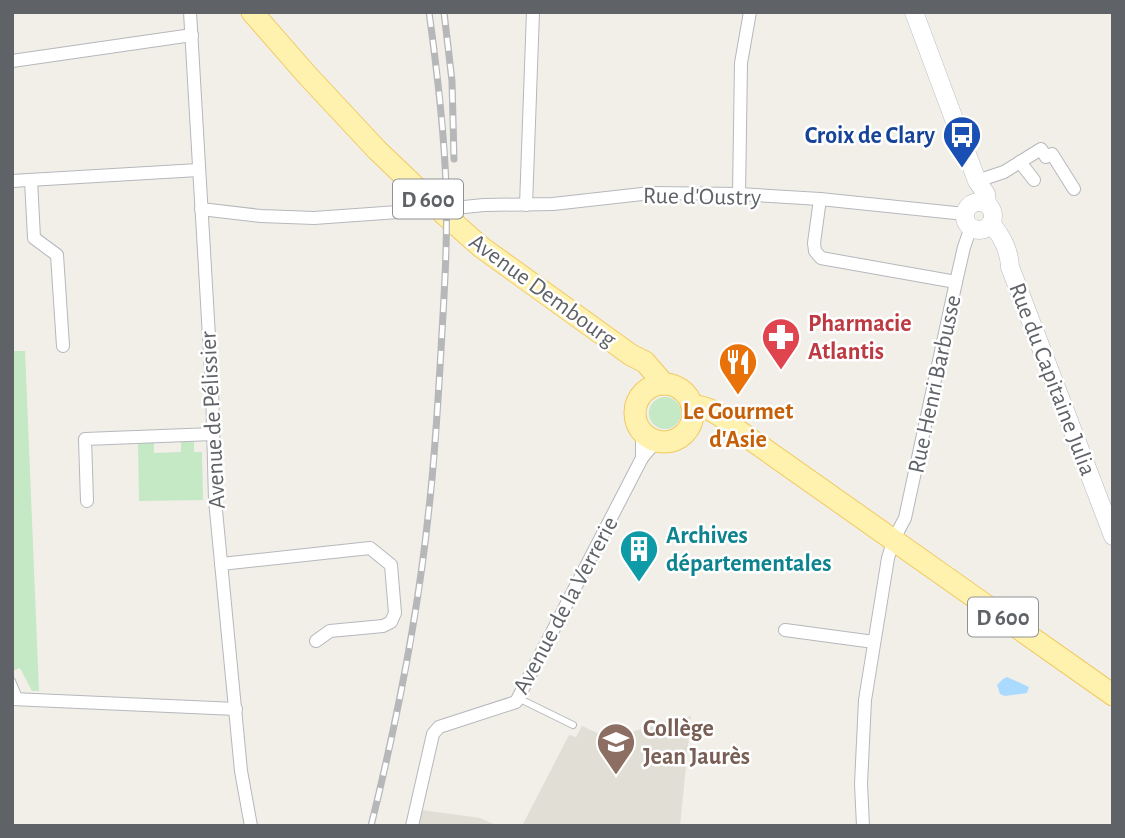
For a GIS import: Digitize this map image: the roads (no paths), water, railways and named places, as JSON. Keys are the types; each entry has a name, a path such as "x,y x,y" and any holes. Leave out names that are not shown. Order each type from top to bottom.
{"main road":[{"name":"Avenue Dembourg","path":"252,12 377,150 481,247 631,355 645,362 664,384"},
{"name":"Avenue Dembourg","path":"631,355 642,372 643,393"},
{"path":"664,384 687,395 690,416 683,434 674,440 651,437 636,423 637,402 643,393 653,386 664,384"},
{"name":"D 600","path":"690,416 736,429 1113,695"}],"street":[{"name":"Avenue de Pélissier","path":"190,12 212,388 215,500 241,771 251,826"},
{"path":"526,205 533,12"},
{"path":"739,194 741,63 750,12"},
{"name":"Rue du Capitaine Julia","path":"914,12 977,181 986,194 979,216 1002,238 1009,254 1010,267 1113,536"},
{"path":"12,61 192,35"},
{"path":"977,181 1004,172 1041,149 1046,157 1052,154 1074,189"},
{"path":"1020,162 1034,180"},
{"path":"12,181 198,170"},
{"path":"31,180 34,238 57,255 63,346"},
{"name":"Rue d'Oustry","path":"201,209 261,216 314,218 484,205 552,204 651,192 820,199 979,216"},
{"path":"820,199 814,243 815,251 821,258 956,282"},
{"name":"Rue Henri Barbusse","path":"863,826 861,784 865,700 888,558 905,519 964,247 979,216"},
{"path":"87,501 85,439 213,434"},
{"name":"Avenue de la Verrerie","path":"412,826 433,734 439,727 516,702 519,698 642,458 652,446 651,437"},
{"path":"221,564 370,548 391,565 395,613 391,622 383,626 330,631 316,641"},
{"path":"785,630 874,642"},
{"path":"16,699 236,709"}],"lane":[{"path":"12,681 16,699"},
{"path":"519,698 573,726"}],"water":[{"path":"1007,677 1029,687 1027,693 1005,696 1000,694 997,685"}],"railway":[{"path":"371,826 413,628 436,429 446,207 442,121 429,12"},
{"path":"444,12 452,81 454,159"}],"place":[{"name":"Croix de Clary","path":"962,169"},
{"name":"Pharmacie Atlantis","path":"781,371"},
{"name":"Le Gourmet d'Asie","path":"738,396"},
{"name":"Archives départementales","path":"639,583"},
{"name":"Collège Jean Jaurès","path":"616,776"}]}
